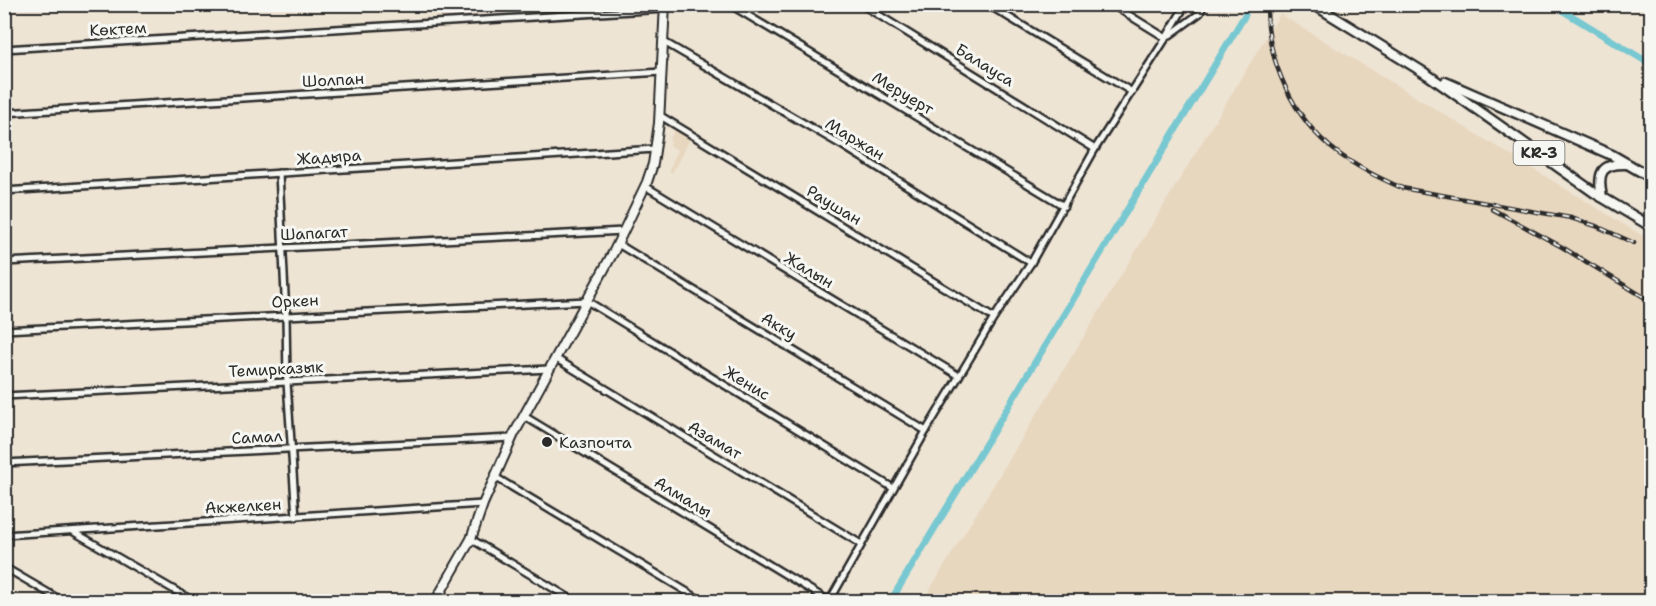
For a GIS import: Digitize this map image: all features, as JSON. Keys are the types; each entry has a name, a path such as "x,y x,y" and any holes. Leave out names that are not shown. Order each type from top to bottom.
{"main road":[{"name":"KR-3","path":"1313,4 1428,75 1602,197 1652,227"},
{"name":"KR-3","path":"1428,75 1612,154 1652,178"},
{"path":"1602,197 1600,179 1604,170 1611,165 1628,164"}],"street":[{"name":"Меруерт","path":"729,4 1064,206"},
{"name":"Балауса","path":"861,4 1095,149"},
{"path":"987,4 1132,92"},
{"path":"1111,4 1166,38"},
{"path":"829,601 926,431 994,318 1031,262 1095,149 1186,4"},
{"path":"1166,38 1200,13 1204,4"},
{"path":"451,602 437,598 471,539 483,504 512,438 618,244 645,186 656,149 665,7"},
{"name":"Көктем","path":"4,50 665,7"},
{"name":"Маржан","path":"663,42 843,146 1031,262"},
{"name":"Шолпан","path":"4,113 662,72"},
{"name":"Раушан","path":"659,115 994,318"},
{"name":"Жадыра","path":"4,191 656,149"},
{"path":"279,173 287,382 296,517"},
{"name":"Жалын","path":"645,186 959,376"},
{"name":"Шапагат","path":"4,262 624,231"},
{"name":"Акку","path":"618,244 926,431"},
{"name":"Оркен","path":"4,330 587,301"},
{"name":"Женис","path":"587,301 893,488"},
{"name":"Азамат","path":"555,358 861,544"},
{"name":"Темирказык","path":"4,396 549,369"},
{"name":"Алмалы","path":"524,416 829,601"},
{"name":"Самал","path":"4,463 512,438"},
{"path":"495,477 704,602"},
{"name":"Акжелкен","path":"4,535 483,504"},
{"path":"74,531 195,602"},
{"path":"471,539 576,602"},
{"path":"4,567 64,602"}],"shaded area":[{"path":"1280,14 1651,241 1651,601 923,601"},
{"path":"676,128 692,136 672,173 669,171 677,150 669,145 671,142 669,140"}],"waterway":[{"path":"1552,4 1652,65"},
{"path":"890,602 1245,15"}],"railway":[{"path":"1267,4 1271,46 1277,67 1295,106 1322,139 1353,163 1402,188 1571,218 1634,243"},
{"path":"1492,209 1562,247 1652,302"}],"place":[{"name":"Казпочта","path":"547,442"}]}
